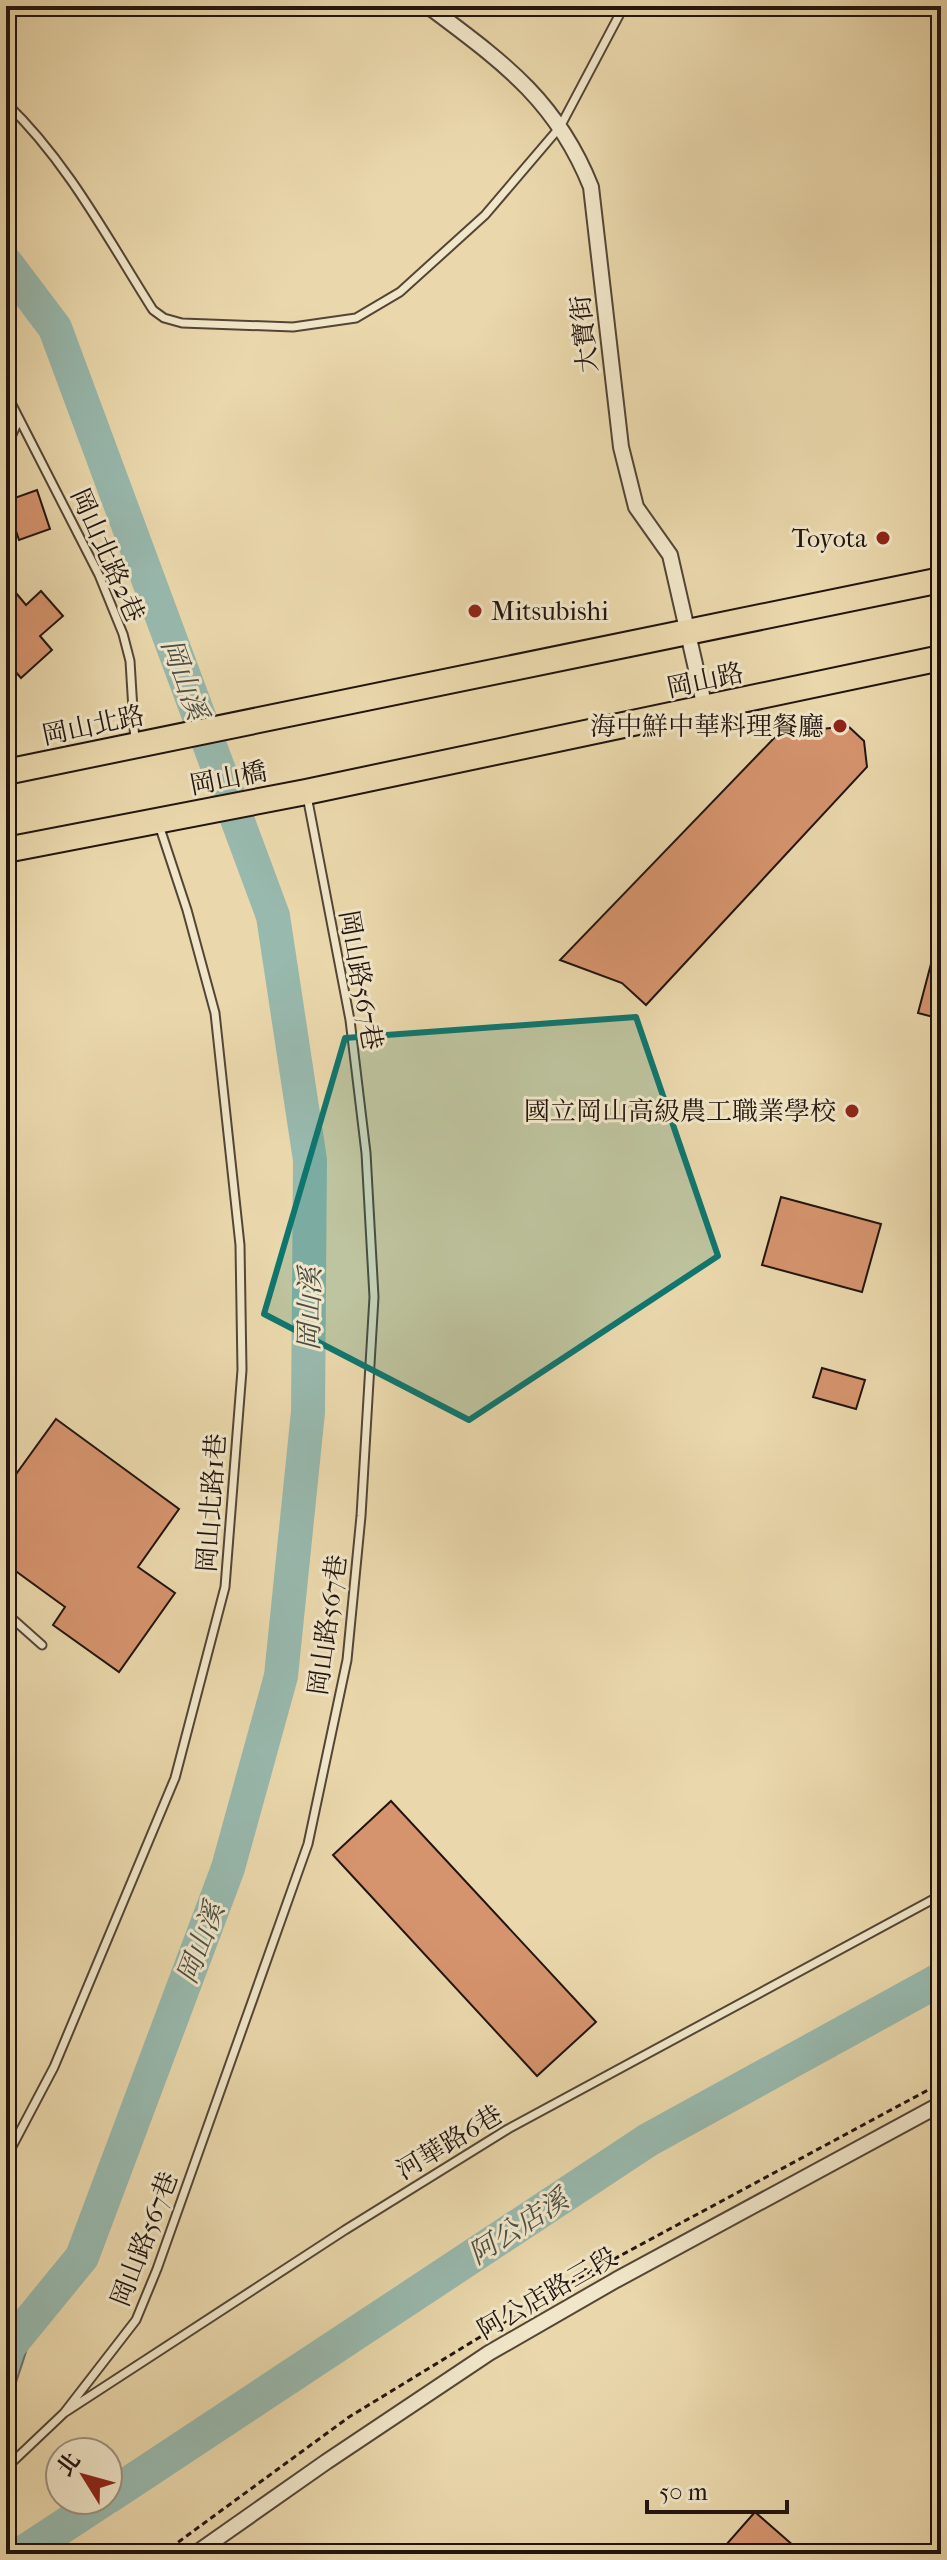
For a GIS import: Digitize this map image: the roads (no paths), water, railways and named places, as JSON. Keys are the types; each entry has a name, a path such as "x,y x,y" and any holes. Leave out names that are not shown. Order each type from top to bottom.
{"main road":[{"name":"岡山路","path":"302,713 941,580"},
{"name":"岡山路","path":"299,793 941,658"},
{"name":"岡山橋","path":"191,734 302,713"},
{"name":"岡山北路","path":"6,772 191,734"},
{"name":"岡山橋","path":"166,818 299,793"},
{"path":"6,850 166,818"}],"street":[{"name":"大寶街","path":"428,6 501,61 545,105 580,159 591,187 621,447 636,507 670,555 705,708"},
{"name":"阿公店路三段","path":"195,2554 489,2353 616,2280 941,2104"}],"lane":[{"path":"6,103 33,129 71,180 153,310 164,318 182,323 293,327 356,318 400,292 485,215 560,127 624,6"},
{"name":"岡山北路2巷","path":"6,393 99,575 123,634 130,661 135,745"},
{"path":"6,448 19,419"},
{"name":"岡山路567巷","path":"64,2413 136,2320 157,2269 308,1844 347,1660 361,1516 373,1282 366,1153 350,1020 299,793"},
{"name":"岡山北路1巷","path":"6,2158 54,2067 175,1778 225,1587 242,1370 240,1245 215,1013 166,818"},
{"path":"6,1613 42,1645"},
{"name":"河華路6巷","path":"6,2468 64,2413 345,2230 508,2129 941,1895"}],"water":[{"path":"40,2309 6,2413 6,2331"}],"waterway":[{"name":"岡山溪","path":"6,263 55,328 273,916 310,1160 308,1412 281,1676 228,1868 82,2257 6,2350"},
{"name":"阿公店溪","path":"124,2486 648,2140 941,1979"},
{"name":"阿公店溪","path":"21,2554 79,2516"}],"place":[{"name":"Toyota","path":"883,538"},
{"name":"Mitsubishi","path":"475,611"},
{"name":"海中鮮中華料理餐廳","path":"840,726"},
{"name":"國立岡山高級農工職業學校","path":"852,1111"}]}
